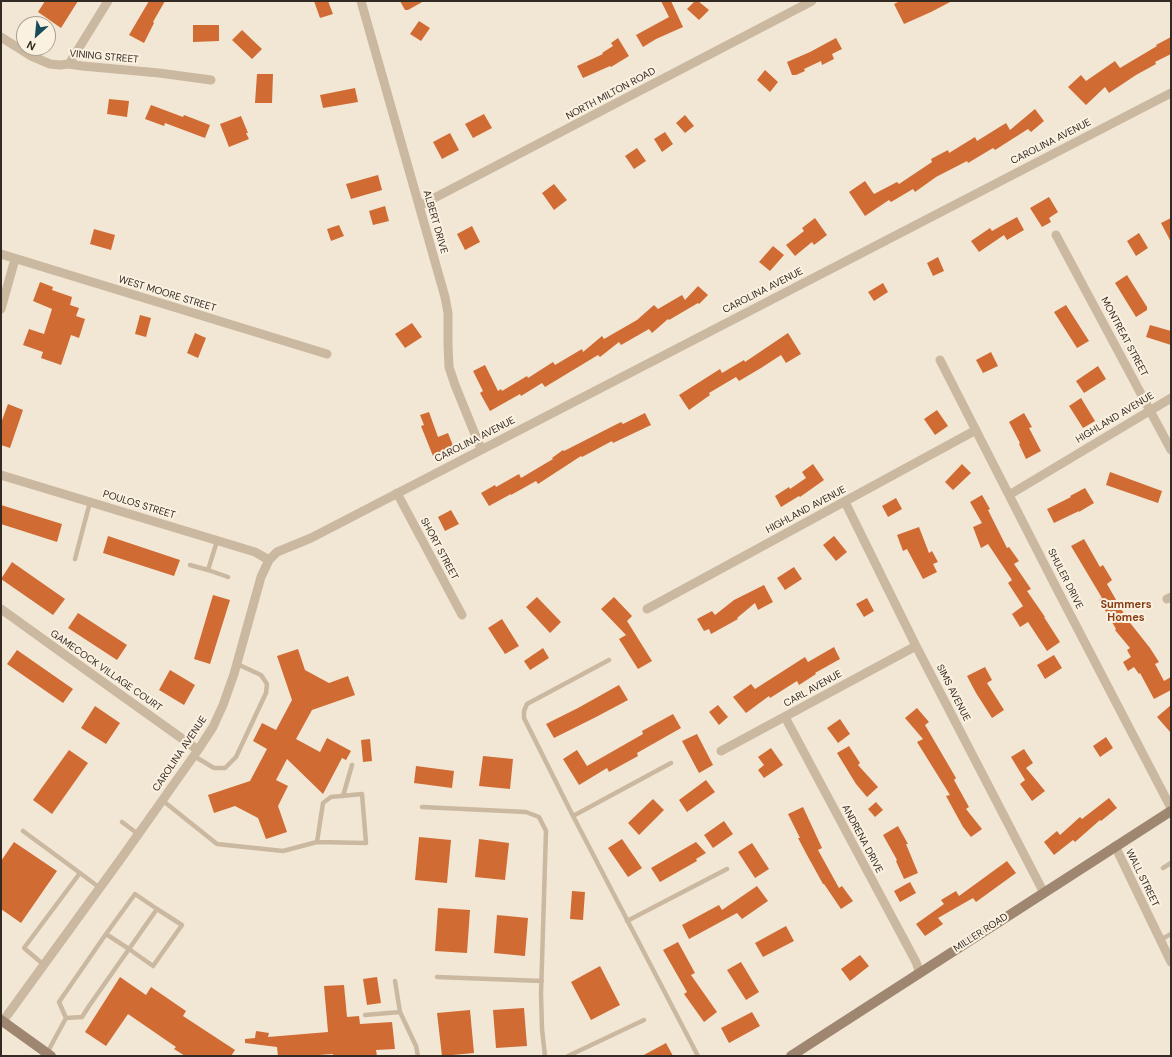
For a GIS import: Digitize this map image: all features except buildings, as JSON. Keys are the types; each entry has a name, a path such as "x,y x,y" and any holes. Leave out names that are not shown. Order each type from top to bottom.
{"main road":[{"name":"MILLER ROAD","path":"791,1056 1171,810"},
{"path":"2,1021 49,1055"}],"street":[{"path":"69,64 108,1"},
{"name":"ALBERT DRIVE","path":"361,1 448,313 450,367 455,385 481,449"},
{"name":"NORTH MILTON ROAD","path":"419,206 812,1"},
{"name":"VINING STREET","path":"1,37 31,56 50,64 69,64 212,80"},
{"name":"CAROLINA AVENUE","path":"2,1021 100,888 213,727 223,705 237,664 261,577 269,560 277,552 311,538 1171,93"},
{"name":"MONTREAT STREET","path":"1056,235 1171,450"},
{"name":"WEST MOORE STREET","path":"1,254 326,354"},
{"path":"1,309 15,259"},
{"name":"SHULER DRIVE","path":"940,360 1171,810"},
{"name":"HIGHLAND AVENUE","path":"1009,495 1171,398"},
{"name":"HIGHLAND AVENUE","path":"647,609 976,430"},
{"name":"POULOS STREET","path":"1,475 255,552 269,560"},
{"name":"SHORT STREET","path":"397,493 462,616"},
{"name":"SIMS AVENUE","path":"845,502 916,646 1044,893"},
{"name":"GAMECOCK VILLAGE COURT","path":"1,608 196,753"},
{"name":"CARL AVENUE","path":"722,751 916,646"},
{"name":"ANDRENA DRIVE","path":"785,717 916,962 920,973"},
{"name":"WALL STREET","path":"1115,846 1171,962"}],"lane":[{"path":"75,559 90,502"},
{"path":"208,570 217,541"},
{"path":"190,565 228,576"},
{"path":"609,660 527,704 524,711 524,718 627,921 698,1056"},
{"path":"196,753 214,768 225,768 236,757 266,693 267,684 261,675 237,664"},
{"path":"573,816 670,763"},
{"path":"343,796 352,765"},
{"path":"162,800 217,844 282,851 317,842 366,843 362,794 331,797 323,803 317,842"},
{"path":"422,807 526,812 539,817 546,831 542,981 542,1029 545,1056"},
{"path":"122,822 138,834"},
{"path":"23,831 100,888"},
{"path":"1163,868 1171,863"},
{"path":"627,921 727,869"},
{"path":"44,965 24,948 80,873"},
{"path":"49,1055 66,1018 59,1002 106,934 135,894 182,925 153,966 106,934"},
{"path":"66,1018 82,1017 158,909"},
{"path":"1160,940 1171,934"},
{"path":"437,977 542,981"},
{"path":"395,981 400,1012 416,1046 418,1056"},
{"path":"365,1015 400,1012"},
{"path":"568,1056 644,1020"}],"district":[{"name":"Summers Homes","path":"1126,611"}]}
